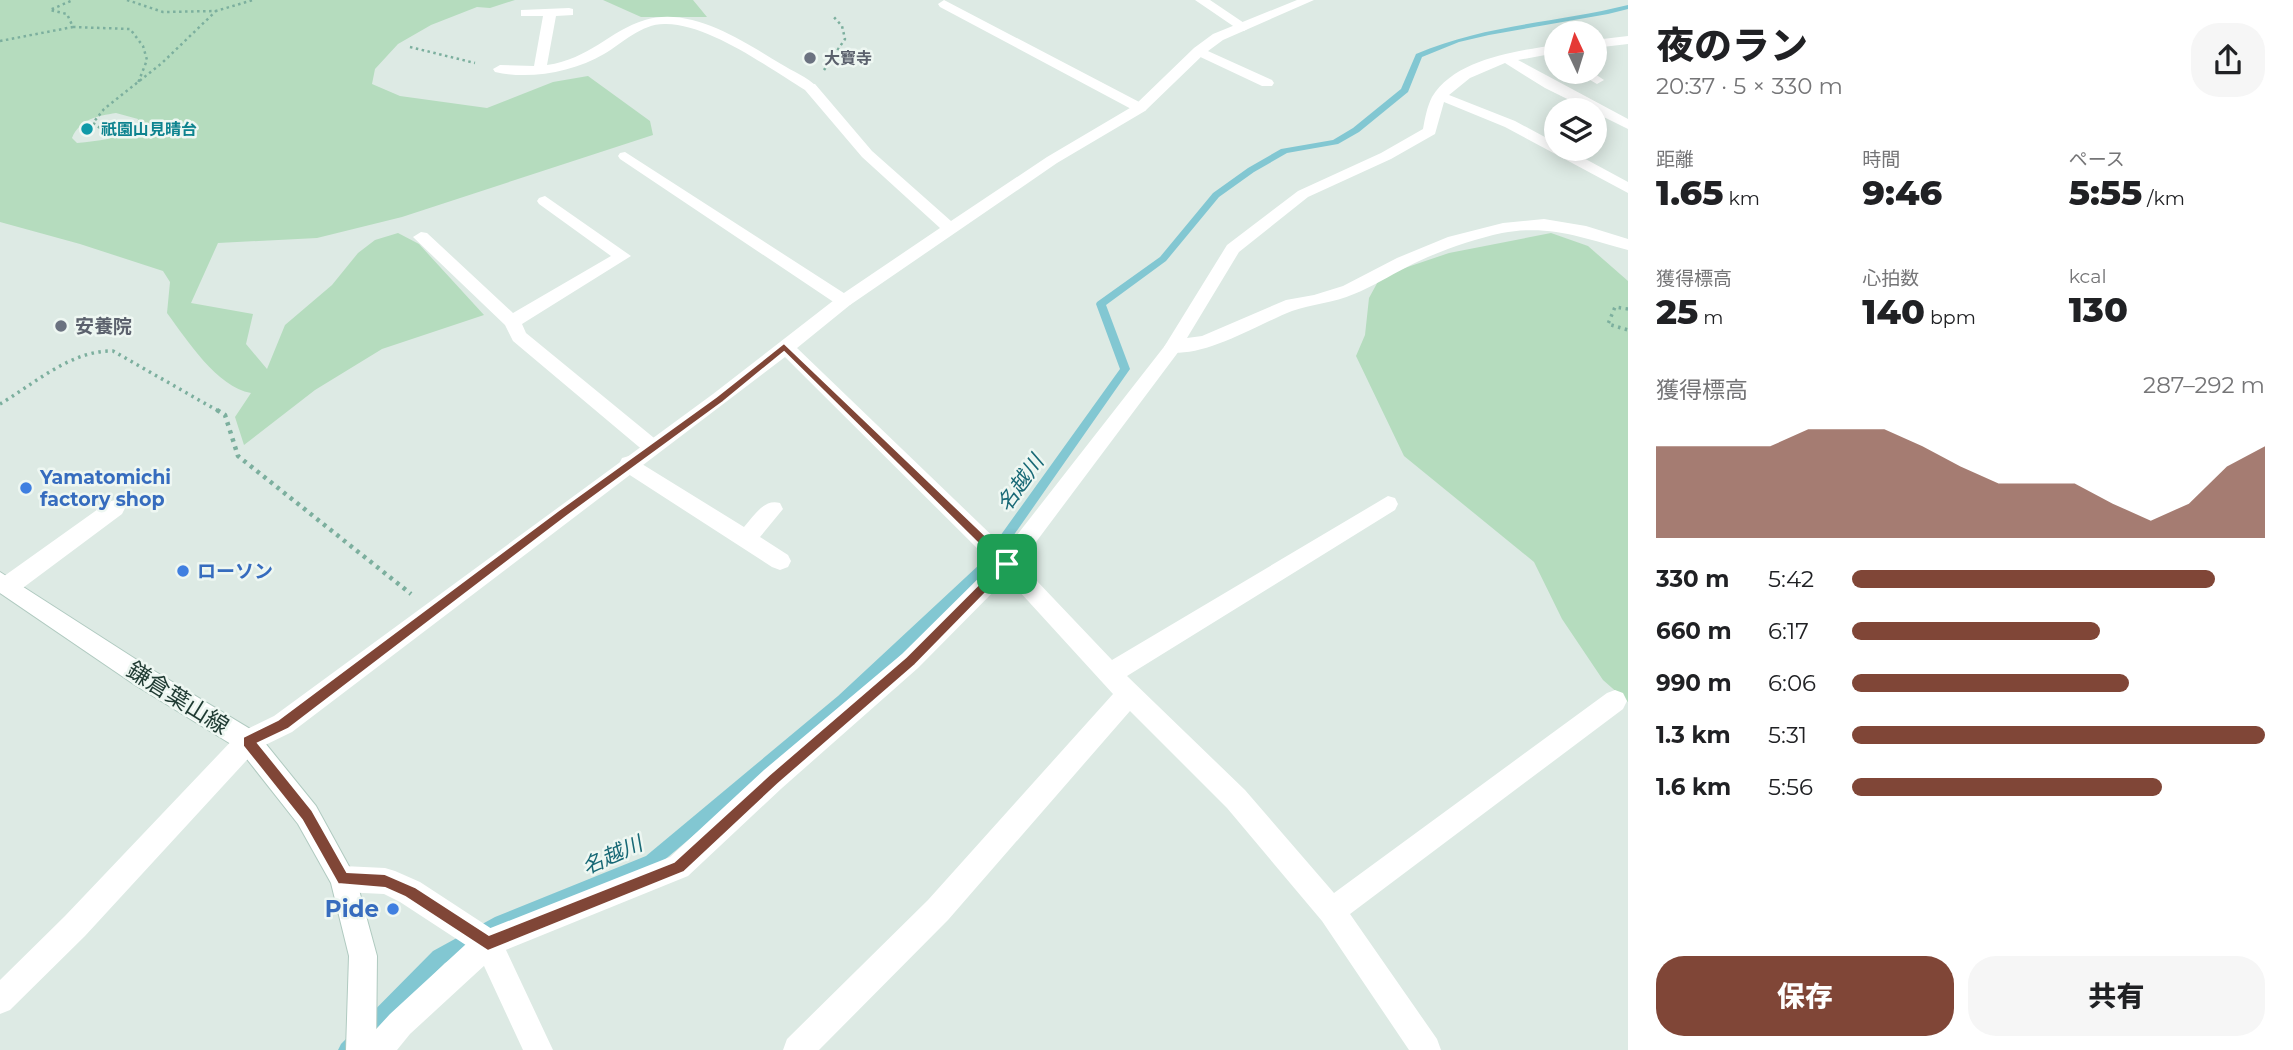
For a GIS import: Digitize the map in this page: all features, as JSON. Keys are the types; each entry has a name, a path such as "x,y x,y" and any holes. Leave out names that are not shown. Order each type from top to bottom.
{"street":[{"path":"1201,0 1244,27"},
{"path":"0,1000 75,926 248,741 283,724 629,464 720,399 784,346 844,302 1052,160 1140,108 1217,37 1308,0"},
{"path":"944,4 1140,108"},
{"path":"525,13 569,12"},
{"path":"541,69 550,13"},
{"path":"500,69 523,71 562,66 597,53 651,21 664,19 688,23 754,54 810,87 867,155 950,229"},
{"path":"1607,43 1625,42"},
{"path":"1199,51 1267,83"},
{"path":"378,1050 400,1024 488,943 679,867 774,779 910,661 1007,564 1173,347 1233,248 1303,194 1386,156 1430,131 1440,96 1475,69 1507,59 1544,53"},
{"path":"1507,59 1550,85 1628,125"},
{"path":"1440,96 1510,124 1544,142"},
{"path":"625,156 844,302"},
{"path":"1578,161 1628,188"},
{"path":"512,321 623,256 545,201"},
{"path":"1173,347 1205,342 1292,304 1315,301 1349,290 1403,262 1454,241 1503,228 1544,224 1586,232 1628,245"},
{"path":"421,237 512,321 519,337 652,447"},
{"path":"784,346 1007,564 1129,694 1236,799 1332,911 1426,1050"},
{"path":"629,464 780,561"},
{"path":"1110,673 1154,649 1388,504"},
{"path":"4,583 115,508"},
{"path":"746,539 773,509"},
{"name":"鎌倉葉山線","path":"4,583 143,677 248,741 307,815 343,879 363,956 362,1050"},
{"path":"798,1050 938,910 1129,694"},
{"path":"1332,911 1615,701"},
{"path":"343,879 385,881 410,892 488,943 538,1050"}],"path":[{"path":"73,0 50,10 67,14 73,27"},
{"path":"127,0 163,12 216,12 253,0"},
{"path":"99,129 112,124 119,127 115,130 99,129 93,123 216,12"},
{"path":"810,87 845,39 842,26 832,15"},
{"path":"0,41 73,27 130,29 143,46 147,60 138,83"},
{"path":"410,47 500,69"},
{"path":"1628,309 1615,307 1608,324 1628,330"},
{"path":"0,404 84,354 103,348 113,351 225,415 238,456 432,611"}],"green space":[{"path":"0,0 515,0 490,8 477,7 431,25 398,44 375,69 372,84 400,96 487,108 553,82 588,76 650,121 653,135 402,217 317,238 218,243 191,303 253,314 246,344 267,369 285,325 332,285 358,253 375,240 398,233 419,244 484,315 382,349 315,390 244,445 235,417 251,393 226,382 215,372 193,349 167,313 170,282 163,271 0,222","holes":["116,113 138,119 136,128 115,137 77,143 72,138 84,123 96,117"]},
{"path":"603,0 693,0 707,17 641,17"},
{"path":"1551,233 1588,246 1628,281 1628,702 1603,680 1562,619 1534,562 1404,456 1356,356 1365,335 1369,298 1381,276 1449,253"}],"waterway":[{"name":"名越川","path":"347,1050 439,957 501,923 651,862 843,701 984,568 1125,369 1101,304 1163,259 1216,195 1284,151 1335,142 1356,130 1405,90 1419,56 1456,41 1489,32 1628,7"}],"place":[{"name":"大寶寺","path":"810,58"},
{"name":"祇園山見晴台","path":"87,129"},
{"name":"安養院","path":"61,326"},
{"name":"Yamatomichi factory shop","path":"26,488"},
{"name":"ローソン","path":"183,571"},
{"name":"Pide","path":"393,909"}],"route":[{"path":"784,346 1007,564 910,661 774,779 679,867 488,943 410,892 385,881 343,879 307,815 248,741 283,724 563,513 720,399 784,346"}]}
